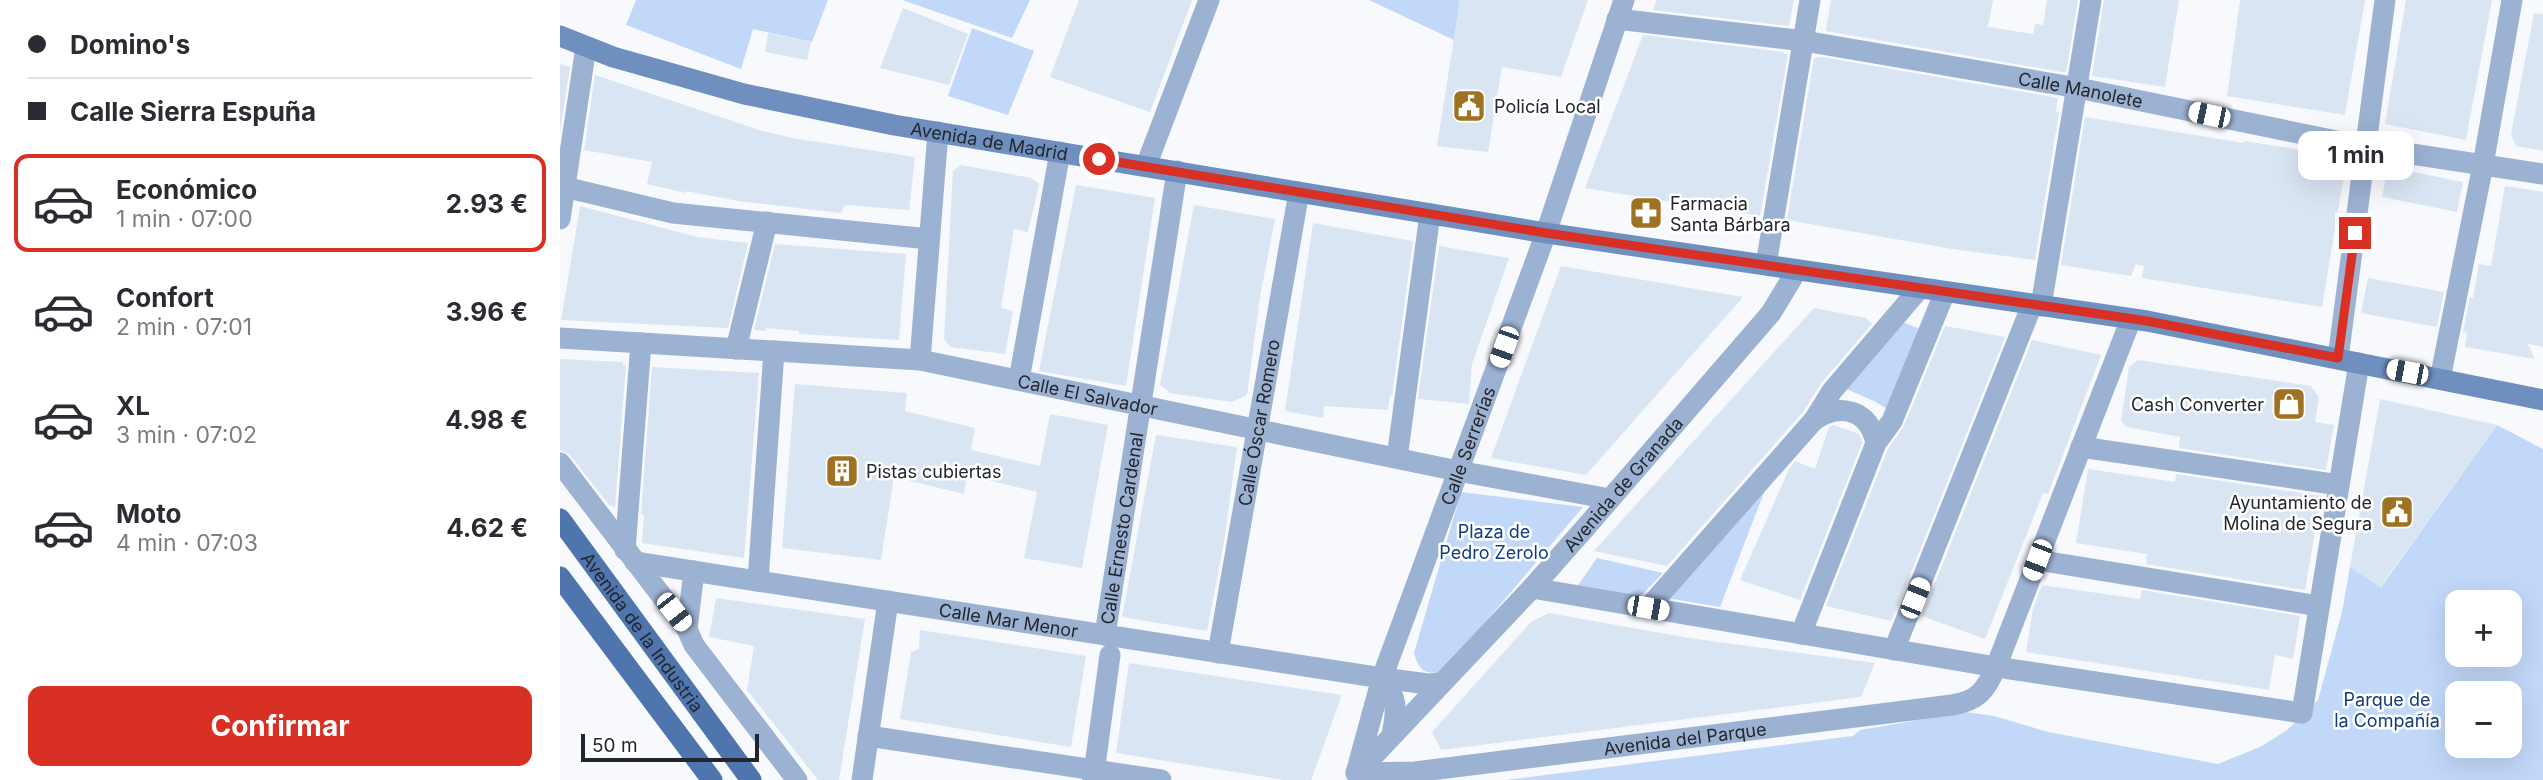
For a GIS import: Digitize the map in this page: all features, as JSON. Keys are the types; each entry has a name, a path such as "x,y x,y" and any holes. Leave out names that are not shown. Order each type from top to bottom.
{"main road":[{"name":"Avenida de Madrid","path":"560,36 614,57 744,94 938,132 1546,233 2131,319 2543,400"},
{"name":"Avenida de la Industria","path":"560,519 751,780"},
{"name":"Avenida de la Industria","path":"560,577 712,780"}],"street":[{"path":"1146,166 1209,0"},
{"path":"1766,265 1810,0"},
{"path":"1894,650 2037,305 2078,88 2091,0"},
{"path":"1532,588 1996,667 2302,713 2339,485 2366,148 2385,0"},
{"path":"2440,379 2483,165 2512,0"},
{"name":"Calle Manolete","path":"1621,9 2078,88 2366,148 2543,174"},
{"name":"Calle Serrerías","path":"1353,777 1382,678 1546,233 1621,9"},
{"path":"560,219 586,47"},
{"path":"920,359 938,132"},
{"path":"1019,380 1060,152"},
{"name":"Calle Ernesto Cardenal","path":"1093,775 1140,405 1177,172"},
{"path":"563,187 673,213 929,239"},
{"name":"Calle Óscar Romero","path":"1219,653 1299,192"},
{"path":"1397,458 1430,214"},
{"path":"736,349 767,222"},
{"name":"Avenida de Granada","path":"1353,777 1532,588 1610,499 1771,313 1797,270"},
{"path":"1648,608 1814,420 1832,391 1920,288"},
{"path":"1801,634 1876,443 1892,421 1945,292"},
{"name":"Avenida del Parque","path":"1353,777 1415,772 1959,704 1978,697 1987,688 1996,667 2131,319"},
{"name":"Calle El Salvador","path":"560,338 920,359 1458,471 1610,499"},
{"path":"630,556 629,508 641,343"},
{"path":"758,581 775,351"},
{"path":"1814,420 1826,412 1842,410 1855,414 1873,430 1876,443"},
{"path":"2081,447 2339,485"},
{"path":"560,463 687,629 694,645 797,780"},
{"path":"603,520 614,522 623,518 629,508"},
{"name":"Calle Mar Menor","path":"630,556 694,571 888,601 1108,645 1219,653 1382,678 1441,683"},
{"path":"2037,560 2319,606"},
{"path":"687,629 694,571"},
{"path":"862,780 888,601"},
{"path":"1382,678 1392,691 1396,705 1392,735"},
{"path":"869,736 1093,775 1161,780"}],"green space":[{"path":"636,0 828,0 812,42 753,29 741,69 626,25"},
{"path":"902,0 1030,0 1012,38"},
{"path":"1369,0 1460,0 1454,40"},
{"path":"972,28 1034,51 1008,115 948,96"},
{"path":"1898,320 1924,331 1889,410 1842,387"},
{"name":"Parque de la Compañía","path":"2497,425 2543,449 2543,780 1506,780 1853,736 1860,730 1966,712 1994,716 2048,732 2218,764 2262,746 2287,730 2318,700 2342,612 2350,567 2381,587"},
{"path":"1768,482 1720,607 1667,598"},
{"name":"Plaza de Pedro Zerolo","path":"1461,492 1583,507 1443,672 1431,673 1420,667 1414,653"},
{"path":"1597,558 1663,573 1637,600 1576,588"}],"building":[{"path":"1079,0 1192,0 1150,112 1050,77"},
{"path":"1460,0 1588,0 1561,77 1502,67 1488,152 1437,146"},
{"path":"1657,0 1794,0 1789,26 1653,10"},
{"path":"1831,0 1993,0 1988,27 2033,34 2035,24 2043,25 2047,0 2078,0 2066,72 2062,72 1826,31"},
{"path":"2104,0 2179,0 2165,87 2092,76"},
{"path":"2240,0 2365,0 2345,115 2227,96"},
{"path":"2406,0 2492,0 2466,140 2385,124"},
{"path":"903,8 968,34 949,85 880,68"},
{"path":"2534,13 2543,14 2543,151 2516,146 2511,134"},
{"path":"768,33 811,42 807,60 765,52"},
{"path":"1643,35 1788,54 1760,216 1585,188"},
{"path":"1822,57 2058,98 2056,112 2059,112 2035,260 1952,249 1787,220 1814,58"},
{"path":"560,64 570,67 560,131"},
{"path":"595,75 759,130 792,138 915,157 909,210 845,205 841,213 738,201 647,184 652,162 584,150"},
{"path":"2085,117 2347,157 2322,307 2142,278 2144,266 2136,264 2131,276 2061,265"},
{"path":"961,165 1031,178 1039,184 1028,232 1014,229 1001,308 1013,311 1005,354 950,347 944,339 953,171"},
{"path":"2388,167 2463,182 2457,212 2382,197"},
{"path":"1076,185 1155,198 1126,386 1039,371"},
{"path":"2505,186 2543,192 2543,347 2528,344 2535,359 2465,347 2467,333 2463,332 2470,297 2473,298 2479,264 2491,266"},
{"path":"1194,205 1275,219 1260,297 1247,395 1232,402 1170,393 1160,385"},
{"path":"580,206 697,237 748,243 728,328 561,320"},
{"path":"1313,223 1413,241 1388,410 1324,406 1323,418 1285,411"},
{"path":"775,244 906,254 899,340 799,334 799,331 766,328 766,331 754,330"},
{"path":"1439,246 1509,258 1472,364 1469,404 1418,399"},
{"path":"1561,266 1743,297 1586,475 1491,458"},
{"path":"2368,278 2444,292 2437,327 2361,313"},
{"path":"1814,308 1866,318 1872,324 1822,382 1803,412 1667,566 1594,551"},
{"path":"1945,326 2005,337 1897,607 1891,621 1826,606 1888,449 1904,426"},
{"path":"2032,340 2101,355 2048,494 2043,493 1985,639 1922,616"},
{"path":"560,359 623,362 623,365 626,365 615,507 609,505 570,455 560,450"},
{"path":"2138,360 2311,386 2319,397 2315,422 2334,425 2326,470 2179,448 2180,437 2126,427 2121,421 2129,367"},
{"path":"652,367 759,373 744,558 642,543 644,515 641,514"},
{"path":"795,384 907,393 905,411 975,428 971,450 1040,466 1050,414 1108,425 1082,568 1024,558 1037,492 967,475 964,494 894,477 881,560 782,548"},
{"name":"Ayuntamiento de Molina de Segura","path":"2380,399 2497,425 2380,587 2350,567"},
{"path":"1834,425 1859,434 1862,443 1800,600 1740,580 1789,469 1795,461 1815,469 1829,427"},
{"path":"1156,435 1237,447 1224,542 1207,631 1122,617"},
{"path":"2088,469 2175,482 2176,474 2321,496 2305,590 2146,564 2147,554 2076,543"},
{"path":"2042,585 2140,599 2142,590 2300,616 2293,659 2275,655 2269,690 2026,652 2033,609"},
{"path":"716,598 865,619 839,780 818,780 747,690 754,646 709,637"},
{"path":"1549,613 1689,638 1875,663 1861,697 1441,750 1432,732 1531,622"},
{"path":"920,630 1086,656 1071,747 900,719 911,652 919,649"},
{"path":"1129,663 1342,695 1311,780 1284,780 1116,753"}],"place":[{"name":"Policía Local","path":"1469,106"},
{"name":"Farmacia Santa Bárbara","path":"1646,213"},
{"name":"Cash Converter","path":"2289,404"},
{"name":"Pistas cubiertas","path":"842,471"},
{"name":"Ayuntamiento de Molina de Segura","path":"2397,512"}],"route":[{"path":"1099,159 1546,233 2147,321 2338,358 2355,233"}]}
